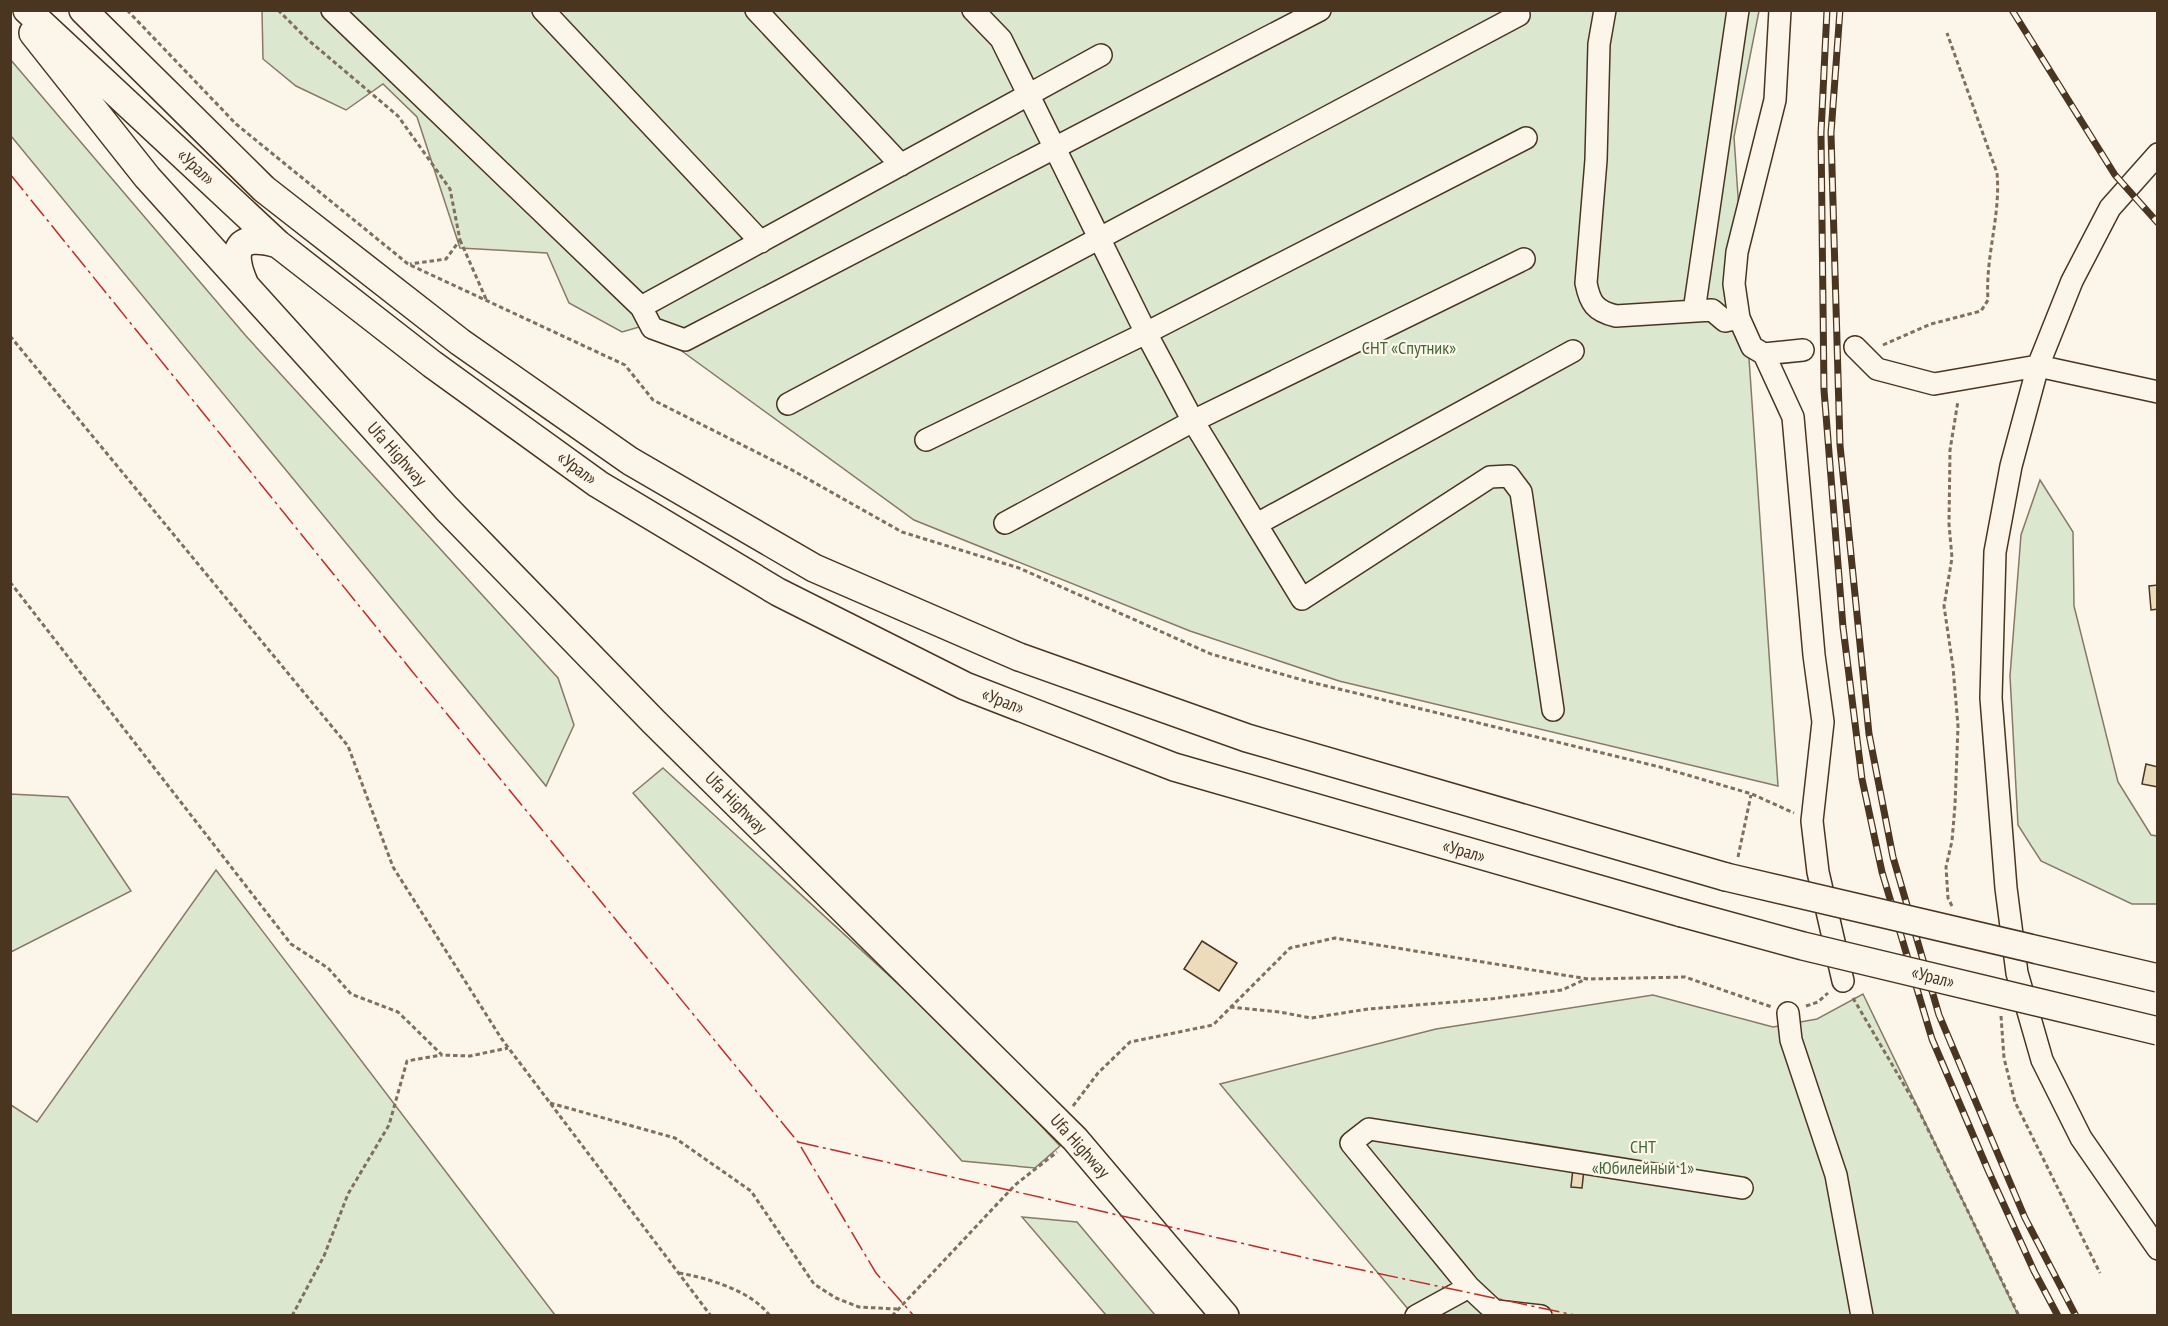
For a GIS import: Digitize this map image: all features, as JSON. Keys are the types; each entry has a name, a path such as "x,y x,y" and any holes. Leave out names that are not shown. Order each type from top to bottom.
{"main road":[{"name":"Ufa Highway","path":"16,10 147,177 446,507 645,713 1067,1131 1225,1316"},
{"name":"«Урал»","path":"27,10 278,244 432,364 598,484 778,592 965,686 1174,767 1803,946 2157,1031"},
{"name":"«Урал»","path":"82,10 264,189 460,342 630,461 814,567 1019,657 1247,738 2157,978"},
{"path":"247,289 236,265 237,252 243,244 252,240 278,244"}],"street":[{"path":"543,10 761,242"},
{"path":"756,10 900,165"},
{"path":"973,10 1001,39 1146,333 1193,421 1302,598 1490,477 1509,476 1521,492 1552,710"},
{"path":"345,14 641,307 652,328 685,340 1320,10"},
{"path":"1605,10 1599,44 1596,160 1586,283 1590,302 1602,313 1616,316 1712,310 1725,321 1738,318"},
{"path":"1694,311 1738,10"},
{"path":"1780,10 1774,100 1737,252 1734,284 1738,318 1752,347 1764,354 1803,351"},
{"path":"788,404 1519,15"},
{"path":"641,307 1101,55"},
{"path":"926,440 1146,333 1526,138"},
{"path":"2157,149 2110,208 2072,281 2038,366 2011,466 1995,552 1991,698 2006,888 2017,973 2042,1060 2081,1138 2157,1248"},
{"path":"1005,523 1193,421 1524,259"},
{"path":"1257,524 1573,351"},
{"path":"1860,351 1878,369 1934,384 2038,366 2157,392"},
{"path":"1764,354 1793,417 1814,655 1823,722 1812,821 1818,872 1843,981"},
{"path":"1788,1013 1791,1040 1836,1175 1862,1316"},
{"path":"1540,1316 1498,1313 1469,1287 1351,1143 1369,1129 1742,1188"},
{"path":"1416,1316 1469,1287"}],"path":[{"path":"126,10 236,124 408,264 625,365 653,400 792,470 902,532 1020,568 1211,654 1306,681 1660,767 1752,794 1812,821"},
{"path":"278,10 307,39 398,116 450,189 460,240 486,300"},
{"path":"1860,351 1931,324 1981,311 1988,300 1995,215 1999,196 1997,173 1947,33"},
{"path":"408,264 446,259 460,240"},
{"path":"10,336 348,746 393,867 508,1048 711,1316"},
{"path":"10,582 291,944 328,968 351,994 398,1012 442,1055"},
{"path":"1732,867 1752,794"},
{"path":"892,1316 1067,1131 1098,1073 1130,1042 1213,1025 1290,948 1335,938 1588,979 1685,977 1788,1013 1818,1002 1843,981 1917,1107 2019,1316"},
{"path":"1230,1007 1311,1018 1562,990 1588,979"},
{"path":"292,1316 324,1256 348,1194 389,1125 407,1061 442,1055 471,1056 508,1048"},
{"path":"550,1102 675,1138 751,1191 814,1284 836,1298 859,1307 897,1309"},
{"path":"679,1273 712,1279 762,1305 770,1316"}],"green space":[{"name":"СНТ «Спутник»","path":"262,11 1759,11 1734,137 1778,786 1339,681 1190,631 914,520 646,325 622,332 569,303 547,253 460,248 417,117 383,84 346,110 296,86 263,59"},
{"path":"10,59 246,336 558,678 574,725 546,786 11,136"},
{"path":"2040,480 2073,532 2074,606 2118,782 2151,835 2157,836 2157,904 2132,904 2041,861 2018,825 2010,676 2021,535"},
{"path":"663,768 967,1047 1060,1146 1035,1168 962,1161 633,793"},
{"path":"10,794 68,797 131,891 11,952"},
{"path":"216,870 555,1315 11,1315 11,1105 37,1122"},
{"name":"СНТ «Юбилейный 1»","path":"1863,994 2018,1315 1413,1315 1220,1084 1436,1029 1653,995 1773,1027 1817,1019"},
{"path":"1022,1217 1077,1222 1155,1315 1106,1315"}],"building":[{"path":"2158,585 2158,609 2151,610 2149,586"},
{"path":"2146,764 2158,767 2158,787 2142,784"},
{"path":"1202,941 1237,963 1219,991 1184,969"},
{"path":"1573,1168 1584,1169 1582,1188 1571,1187"}],"railway":[{"path":"1827,10 1821,133 1824,390 1843,627 1862,779 1882,872 1932,1039 1988,1170 2034,1271 2058,1316"},
{"path":"1840,10 1831,133 1840,445 1869,734 1893,857 1939,1015 2025,1218 2076,1316"},
{"path":"2012,10 2115,175 2158,223"}],"power":[{"path":"10,174 411,670 798,1142 876,1273 914,1316"},
{"path":"798,1142 1324,1262 1579,1316"}]}
